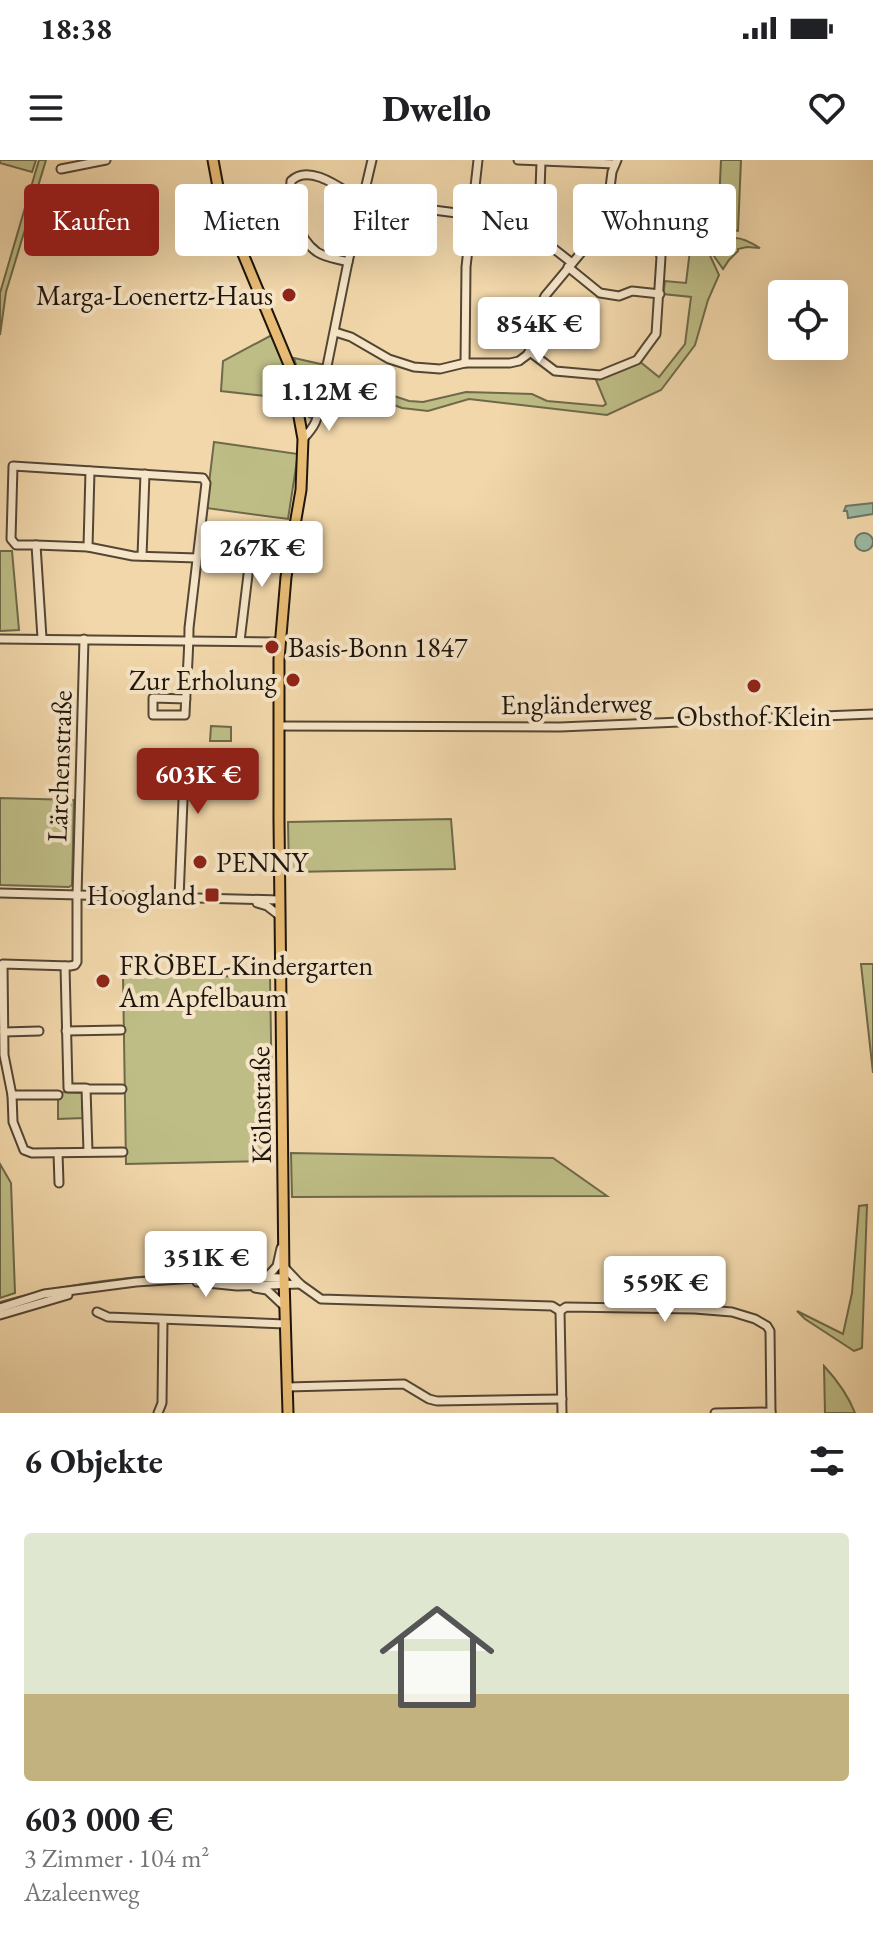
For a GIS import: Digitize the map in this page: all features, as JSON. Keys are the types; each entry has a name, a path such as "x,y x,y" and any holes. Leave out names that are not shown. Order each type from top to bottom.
{"main road":[{"name":"Kölnstraße","path":"213,160 218,187 233,230 290,367 303,439 303,466 286,577 280,642 280,916 288,1413"}],"street":[{"path":"61,169 106,160"},
{"path":"366,184 372,160"},
{"path":"475,184 478,160"},
{"path":"518,160 616,162 610,184"},
{"path":"541,162 540,190 545,195 544,241 600,293 619,296 632,291 660,294"},
{"path":"331,184 309,174 298,175 291,181 294,212 308,244 325,257 348,262"},
{"path":"303,439 316,424 349,256"},
{"path":"465,363 467,256"},
{"path":"335,332 351,337 399,364 440,369 465,363 519,361 530,352 536,337 537,313 545,296 578,256"},
{"path":"530,352 555,371 600,375 637,360 656,334 661,256"},
{"path":"302,426 314,420 318,411"},
{"path":"186,699 153,698 153,715 185,715 186,699 189,640 206,480 13,466 11,539 16,545 88,547 142,556 197,558"},
{"path":"88,547 90,471"},
{"path":"142,556 145,474"},
{"path":"240,641 253,533"},
{"path":"36,545 42,638"},
{"path":"0,639 280,642"},
{"name":"Lärchenstraße","path":"65,966 77,962 84,639"},
{"name":"Engländerweg","path":"279,726 560,727 873,714"},
{"path":"179,898 183,789 184,776 215,776 218,779 216,791 183,789"},
{"path":"0,893 280,900"},
{"path":"243,899 267,906 280,916"},
{"path":"122,1089 68,1088 65,966 3,964 4,1055 12,1095 13,1122 24,1150 32,1153 123,1152"},
{"path":"66,1031 121,1030"},
{"path":"4,1032 39,1031"},
{"path":"86,1089 88,1152"},
{"path":"12,1095 58,1095"},
{"path":"58,1153 59,1183"},
{"path":"267,1277 277,1266 284,1235"},
{"path":"284,1267 321,1299 552,1306 560,1311"},
{"path":"0,1308 44,1294 136,1282 267,1277 300,1284"},
{"path":"178,1280 267,1290 285,1307"},
{"path":"237,1286 284,1281"},
{"path":"0,1315 97,1286"},
{"path":"560,1311 566,1307 695,1309 732,1312 767,1326 770,1331 771,1412 715,1413"},
{"path":"560,1311 562,1413"},
{"path":"97,1312 108,1317 285,1324"},
{"path":"158,1413 162,1403 163,1320"},
{"path":"287,1387 404,1384 437,1401 562,1399"}],"shaded area":[{"path":"0,160 36,160 32,172 0,163"},
{"path":"39,160 46,160 39,184 32,184"},
{"path":"721,160 741,160 738,231 736,184 720,184"},
{"path":"24,211 24,233 6,292 0,335 0,293"},
{"path":"736,238 760,248 747,247 736,253"},
{"path":"689,256 710,256 719,275 695,345 661,390 607,415 469,399 428,411 402,408 386,402 329,396 330,388 388,394 423,402 466,392 532,394 547,401 603,406 606,404 596,380 639,361 659,377 685,344 691,297 663,294 665,281 686,283"},
{"path":"714,256 733,256 729,260 723,269"},
{"path":"272,335 286,367 293,399 221,391 223,361"},
{"path":"294,358 325,365 311,418 309,417"},
{"path":"214,442 298,454 288,519 206,508"},
{"path":"873,503 873,514 848,518 847,511 844,511 846,506"},
{"path":"860,533 868,533 873,542 871,549 860,551 855,546 855,538"},
{"path":"0,551 12,551 19,630 0,631"},
{"path":"211,726 231,727 231,741 210,741"},
{"path":"0,798 74,800 72,885 0,885"},
{"path":"451,819 455,869 289,872 288,822"},
{"path":"861,964 873,964 873,1073"},
{"path":"123,975 270,977 273,1161 126,1164"},
{"path":"58,1092 83,1093 84,1118 58,1119"},
{"path":"291,1153 553,1158 607,1196 292,1197"},
{"path":"0,1164 11,1183 15,1293 0,1298"},
{"path":"867,1205 862,1348 854,1351 797,1311 843,1334 852,1293 859,1206"},
{"path":"175,1274 87,1285 0,1304 65,1287 109,1280"},
{"path":"824,1366 842,1388 855,1413 825,1413"}],"place":[{"name":"Marga-Loenertz-Haus","path":"289,295"},
{"name":"Basis-Bonn 1847","path":"272,647"},
{"name":"Zur Erholung","path":"293,680"},
{"name":"Obsthof Klein","path":"754,686"},
{"name":"PENNY","path":"200,862"},
{"name":"Hoogland","path":"212,895"},
{"name":"FRÖBEL-Kindergarten Am Apfelbaum","path":"103,981"}]}
